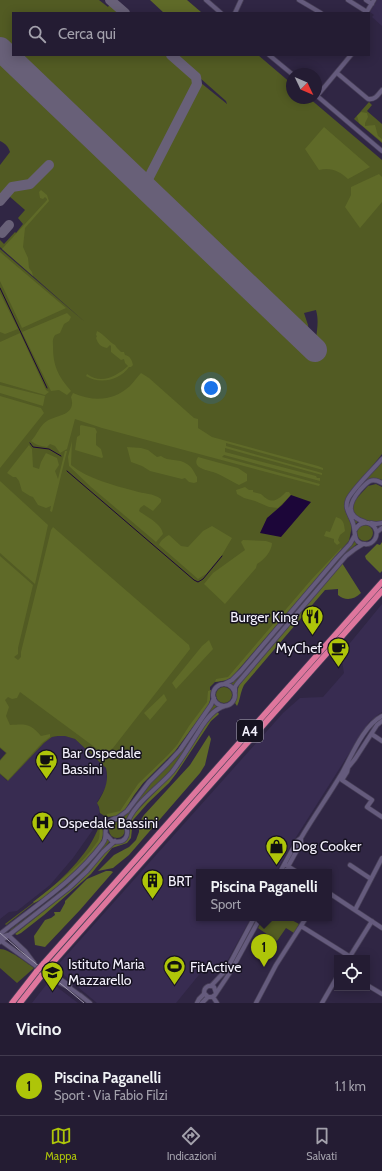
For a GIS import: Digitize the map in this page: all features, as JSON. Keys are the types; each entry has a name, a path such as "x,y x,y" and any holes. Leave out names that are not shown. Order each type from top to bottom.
{"highway":[{"name":"A4","path":"12,1003 40,973 382,582"},
{"name":"A4","path":"46,966 382,591"},
{"name":"A4","path":"20,1003 40,973"}],"street":[{"path":"206,0 220,12"},
{"path":"235,12 241,0"},
{"path":"299,0 319,12"},
{"path":"348,0 367,12 373,2 366,0"},
{"path":"270,56 286,69"},
{"path":"322,88 350,56"},
{"path":"337,72 368,99 372,100 382,90"},
{"path":"322,100 382,151"},
{"path":"363,544 357,540 353,521 347,511 348,499 382,459"},
{"path":"377,532 374,526 360,520 353,514 350,506 352,499 370,481 375,480 382,483"},
{"path":"0,939 66,884 84,866 105,840 107,824 126,811 149,782 180,750 211,705 214,698 215,689 218,686 232,680 241,672 350,544 360,524 382,523"},
{"path":"0,939 8,936 69,888 115,841 124,838 128,832 128,820 135,810 173,771 208,719 216,711 234,701 235,687 237,684 346,556 355,548 363,544 373,542 377,532 382,528"},
{"path":"224,684 232,687 235,692"},
{"path":"214,698 217,704 225,706"},
{"path":"282,869 297,841 301,838 369,727 373,721 382,716"},
{"path":"382,722 377,725 370,734 342,780 372,800 368,807 382,817"},
{"path":"373,734 382,740"},
{"path":"342,773 348,768"},
{"path":"116,819 122,821 127,826"},
{"path":"106,834 110,839 115,841"},
{"path":"287,869 301,843 301,838"},
{"path":"355,910 382,858"},
{"path":"284,864 293,869"},
{"path":"350,865 371,879"},
{"path":"332,895 382,928"},
{"path":"202,1003 206,995 206,987 211,986 227,969 252,921"},
{"path":"214,995 231,971 258,921"},
{"path":"256,1003 276,965 304,921"},
{"path":"350,955 372,921"},
{"path":"301,926 346,955"},
{"path":"8,936 25,951 35,964"},
{"path":"0,939 52,976 58,982 70,988 90,1003"},
{"path":"322,1003 334,982"},
{"path":"211,986 215,988 214,995 217,1003"},
{"path":"370,987 382,994"},
{"path":"196,1003 199,999 206,995 214,995"}],"shaded area":[{"path":"377,0 382,0 382,26 372,17 374,15 370,12"},
{"path":"291,495 311,502 281,537 260,533 267,518"},
{"path":"382,604 382,712 369,722 291,845 278,869 196,869 196,921 249,921 225,965 219,963 214,971 207,965 176,1003 97,1003 56,967 283,713 300,698 323,697 344,673 341,654"},
{"name":"Ospedale Bassini","path":"66,736 75,739 106,768 106,787 97,802 100,812 94,820 97,824 73,858 50,885 17,911 9,912 0,919 0,774 7,781 44,743 52,737"},
{"name":"Istituto Maria Mazzarello","path":"49,981 78,1003 32,1003"}],"green space":[{"path":"0,0 99,0 108,7 110,4 119,12 12,12 12,49 0,37"},
{"path":"150,0 187,0 201,12 163,12"},
{"path":"19,56 169,56 195,78 191,95 179,120 156,163 154,162 146,177"},
{"path":"175,56 259,56 286,79 286,104 316,104 382,160 382,454 346,499 345,510 352,526 349,541 233,676 227,680 215,682 210,687 210,700 208,706 175,751 143,783 124,811 116,816 106,817 100,813 97,803 106,786 106,768 75,739 65,736 52,737 44,743 8,781 0,774 0,760 6,753 0,748 0,249 85,322 0,247 0,240 4,244 23,224 18,218 25,210 9,196 6,191 0,197 0,165 10,152 6,145 0,141 0,60 309,356 320,344 316,340 318,321 316,310 304,313 309,333 150,181 201,83 227,104 226,101"},
{"path":"369,102 372,105 367,111 382,124 382,143 354,119"},
{"path":"361,112 367,113 368,117 365,126 375,125 378,136 382,139 382,142 359,123 357,116"},
{"path":"324,127 370,167 348,179 335,170 319,170 305,149"},
{"path":"379,174 382,177 382,202 360,228 345,207 351,195 351,187"},
{"path":"41,190 47,195 49,201 25,228 23,247 33,276 2,249 47,200 45,197 43,199 40,198 39,192"},
{"path":"0,252 66,308 22,328 0,281"},
{"path":"0,293 18,329 5,334 0,332"},
{"path":"67,313 71,317 69,321 64,324 60,333 55,335 53,338 53,354 57,370 71,391 67,395 59,390 51,391 22,332"},
{"path":"97,331 115,345 121,352 124,352 125,355 132,361 133,365 120,375 109,380 103,381 91,379 86,376 87,374 98,379 109,378 128,366 124,359 121,360 111,352 110,345 107,348 99,344 96,338"},
{"path":"20,333 46,390 49,392 45,395 0,382 0,342"},
{"path":"141,373 149,378 194,418 198,419 198,428 212,437 318,466 323,468 323,470 226,443 226,446 322,473 322,475 225,448 225,452 316,476 317,478 320,478 320,481 224,455 222,457 320,484 319,486 102,428 75,419 67,449 60,453 55,446 50,444 47,447 31,441 45,423 65,414 71,408 71,397 73,393 96,399 117,395 130,386"},
{"path":"0,385 45,396 43,406 0,393"},
{"path":"0,396 41,408 44,413 0,468"},
{"path":"81,425 95,428 97,432 96,445 101,449 102,458 75,450 77,437 80,435"},
{"path":"72,441 71,465 78,470 101,481 152,495 161,499 161,502 153,511 144,505 139,511 154,521 162,530 163,534 156,542 91,487 69,466 68,457"},
{"path":"29,445 32,449 33,467 39,469 46,453 57,458 59,465 55,471 58,479 65,451 67,451 52,512 50,511 51,506 46,508 38,505 33,497 22,491 16,477 13,477 7,473"},
{"path":"127,447 141,448 148,450 157,457 161,456 167,459 184,462 193,470 197,477 197,482 189,482 185,478 182,479 150,471 131,462"},
{"path":"198,457 238,468 247,474 247,481 239,485 220,475 201,468 198,466 196,461"},
{"path":"382,460 382,480 371,480 360,486 352,496 349,508 352,494"},
{"path":"0,481 48,525 35,584 0,553"},
{"path":"376,484 382,487 382,521 374,522 359,518 354,512 353,507 355,498 357,498 368,486"},
{"path":"245,487 271,500 276,500 286,492 289,492 291,495 278,508 269,507 237,494 236,490"},
{"path":"349,508 359,521 355,524"},
{"path":"336,517 342,520 345,531 340,535 338,540 340,543 337,545 334,542 334,539 324,536 326,531 330,532"},
{"path":"365,525 371,527 373,533 371,539 365,541 359,539 357,533 359,527"},
{"path":"212,526 232,538 222,555 206,574 198,579 159,545 163,539 169,535 181,546 188,547 203,531"},
{"path":"53,527 189,645 190,649 113,748 104,754 20,692 17,698 12,699 8,697 5,700 9,707 6,716 10,725 27,725 41,736 50,734 50,737 42,743 8,780 0,773 0,761 7,753 0,747 0,556 33,585 18,648 18,654 14,657 18,660 21,657 51,530"},
{"path":"243,540 266,541 272,543 272,546 267,555 257,564 256,568 225,604 204,584 213,573 245,550 241,542"},
{"path":"355,541 357,544 348,551 332,569 234,686 231,684 237,679"},
{"path":"382,542 382,571 380,573 366,559 365,556 377,544 380,545"},
{"path":"341,548 342,549 231,678 215,682 216,679 228,677 311,580"},
{"path":"342,563 361,593 355,597 347,599 338,595 338,589 325,590 244,685 237,706 235,703 240,684"},
{"path":"209,640 213,649 176,689 172,683 202,646"},
{"path":"224,687 231,692 232,695 227,702 224,703 217,698 216,695 221,688"},
{"path":"211,690 208,706 175,751 143,783 124,811 119,815 106,817 107,814 120,811 138,784 177,745 207,702 208,691"},
{"path":"164,694 167,700 150,720 144,713"},
{"path":"215,703 217,706 210,712 198,728 169,773 132,809 126,821 123,818 153,780 173,761"},
{"path":"217,711 219,714 211,721 176,774 133,820 131,838 127,843 112,848 91,874 44,915 21,933 17,935 15,934 74,887 109,848 127,838 130,830 130,822 134,814 179,767 203,728"},
{"path":"209,735 211,739 205,765 200,773 129,855 113,868 98,871 114,855 129,847 136,840 139,832 139,823 144,815 190,765"},
{"path":"117,822 124,827 125,830 120,837 117,838 110,833 109,830 114,823"},
{"path":"101,823 103,834 101,841 83,863 44,898 34,903 6,925 5,924 48,891 68,873 87,849"},
{"path":"101,823 103,837 89,858 81,867 52,892 34,903 33,902 59,881 92,850 99,839"},
{"path":"107,839 110,841 85,870 65,889 11,931 10,930 55,896 86,868"},
{"path":"106,871 113,872 45,947 35,945 34,936 45,920 55,915 54,912 60,912 65,901 87,879"},
{"path":"262,921 294,921 299,924 294,933 286,928 277,941 258,928"},
{"path":"258,936 275,945 270,954 253,945"},
{"path":"0,949 13,954 34,968 17,983 0,968"}],"waterway":[{"path":"0,288 47,388"},
{"path":"30,443 33,447 49,449 61,456"},
{"path":"67,471 194,580 198,582 203,579 222,556"}],"taxiway":[{"path":"110,0 124,12"},
{"path":"144,187 197,84 196,77 172,56"},
{"path":"0,201 12,187 30,184 49,165"},
{"path":"2,233 9,225"}],"runway":[{"path":"0,49 315,350"}],"tram line":[{"path":"0,933 84,1003"}],"place":[{"name":"Burger King","path":"313,636"},
{"name":"MyChef","path":"338,668"},
{"name":"Bar Ospedale Bassini","path":"47,780"},
{"name":"Ospedale Bassini","path":"42,842"},
{"name":"Dog Cooker","path":"276,866"},
{"name":"BRT","path":"153,900"},
{"name":"Piscina Paganelli","path":"264,967"},
{"name":"FitActive","path":"175,986"},
{"name":"Istituto Maria Mazzarello","path":"52,992"}]}
